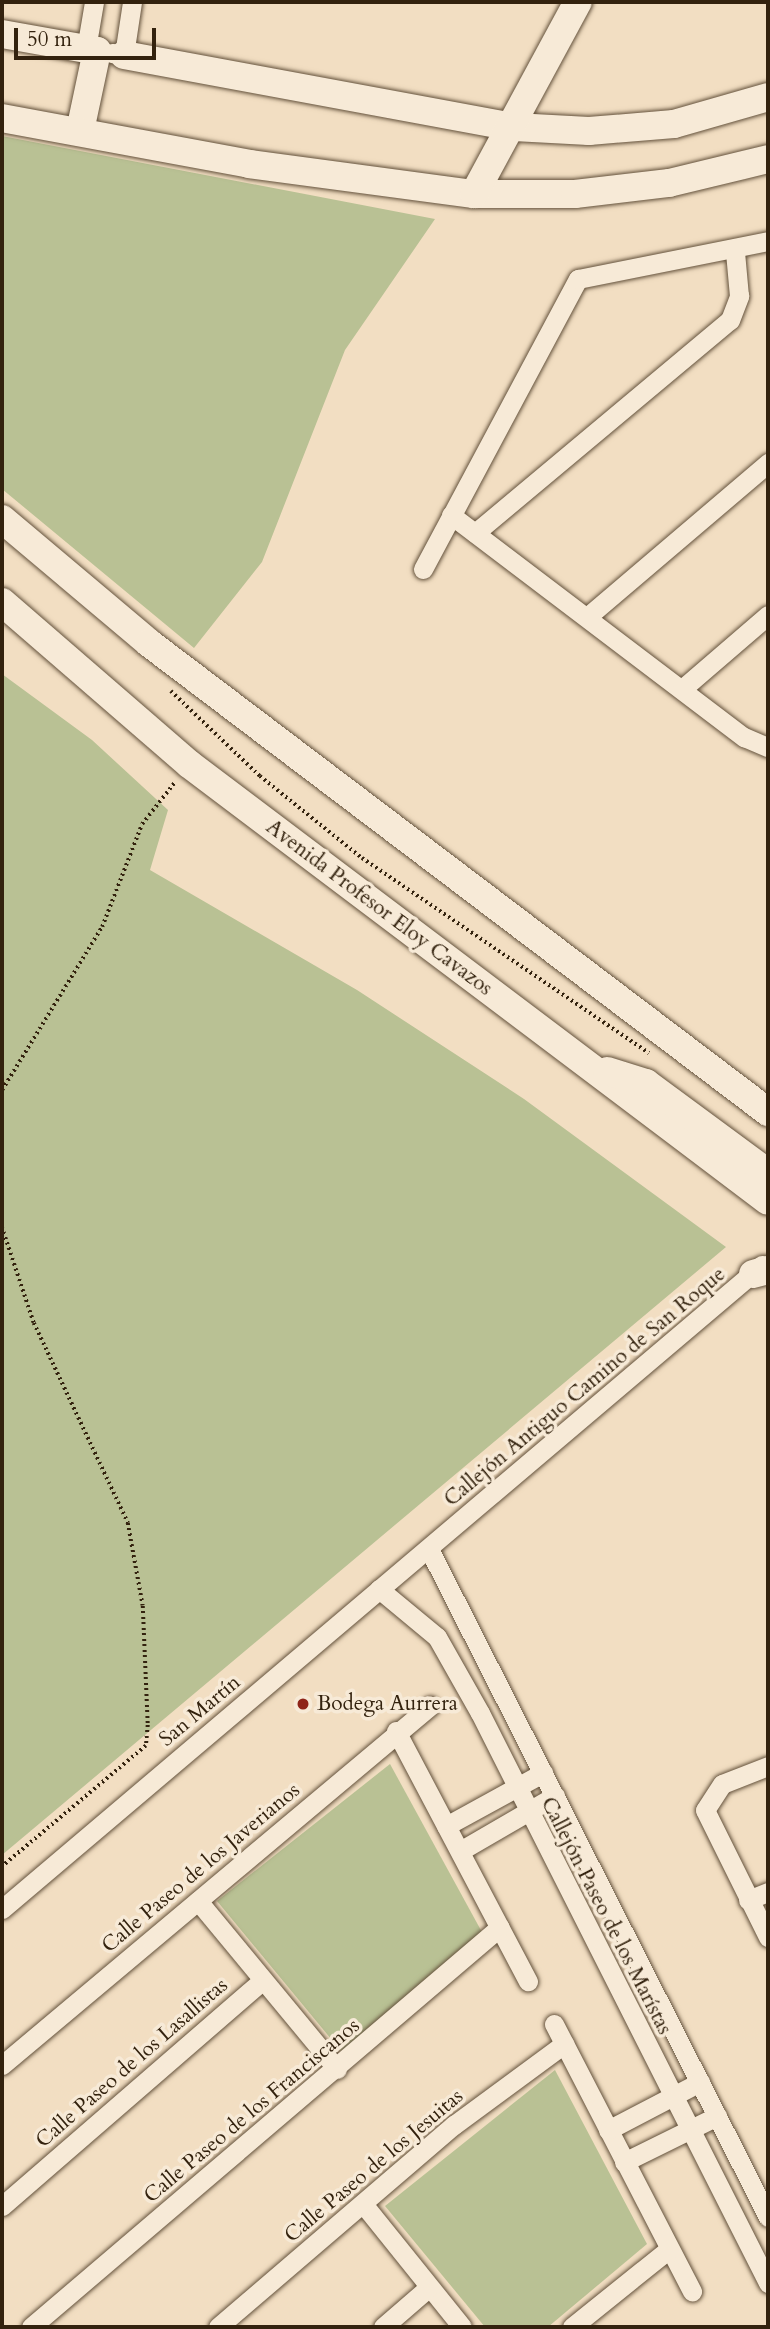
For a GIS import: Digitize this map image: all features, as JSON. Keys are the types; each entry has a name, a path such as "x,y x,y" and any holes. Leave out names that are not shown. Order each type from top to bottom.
{"main road":[{"path":"474,194 514,127 578,2"},
{"path":"2,34 514,127 589,131 674,124 768,97"},
{"path":"80,131 102,52"},
{"path":"2,118 249,164 474,194 575,194 669,183 768,159"},
{"path":"2,519 149,643 768,1112"},
{"name":"Avenida Profesor Eloy Cavazos","path":"2,602 189,764 768,1201"},
{"path":"587,1065 646,1083 764,1167"}],"street":[{"path":"94,2 102,52"},
{"path":"102,52 132,2"},
{"path":"423,569 578,278 735,252 768,241"},
{"path":"475,533 730,320 739,296 735,252"},
{"path":"587,617 768,463"},
{"path":"451,515 681,689 768,747"},
{"path":"681,689 768,615"},
{"name":"Callejón Antiguo Camino de San Roque","path":"429,1549 763,1267"},
{"name":"San Martín","path":"2,1909 429,1549"},
{"name":"Callejón Paseo de los Marístas","path":"429,1549 768,2217"},
{"name":"Callejón Paseo de los Marístas","path":"379,1589 437,1637 768,2283"},
{"name":"Calle Paseo de los Javerianos","path":"2,2065 396,1731 430,1706"},
{"path":"396,1731 528,1981"},
{"path":"768,1766 722,1784 708,1801 707,1821 768,1937"},
{"path":"446,1826 543,1773"},
{"path":"460,1851 555,1796"},
{"path":"748,1900 768,1892"},
{"path":"198,1901 261,1982 337,2070"},
{"name":"Calle Paseo de los Franciscanos","path":"31,2327 337,2070 500,1927"},
{"name":"Calle Paseo de los Lasallistas","path":"2,2206 261,1982"},
{"path":"554,2024 692,2291"},
{"name":"Calle Paseo de los Jesuitas","path":"218,2327 364,2205 454,2125 564,2044"},
{"path":"608,2130 700,2082"},
{"path":"624,2162 717,2116"},
{"path":"364,2205 462,2327"},
{"path":"572,2327 669,2249"},
{"path":"383,2327 428,2288"}],"path":[{"path":"2,1090 102,928 142,824 189,764"},
{"path":"260,776 362,858 656,1058"},
{"path":"2,1227 34,1324 128,1523 143,1606 148,1725 146,1746 2,1867"}],"green space":[{"path":"2,136 435,219 345,350 262,562 194,648 2,489"},
{"path":"2,674 92,740 168,810 150,870 357,990 524,1099 726,1247 2,1855"},
{"path":"390,1764 483,1934 341,2051 217,1901"},
{"path":"555,2070 647,2244 548,2327 485,2327 385,2206"}],"place":[{"name":"Bodega Aurrera","path":"303,1704"}]}
